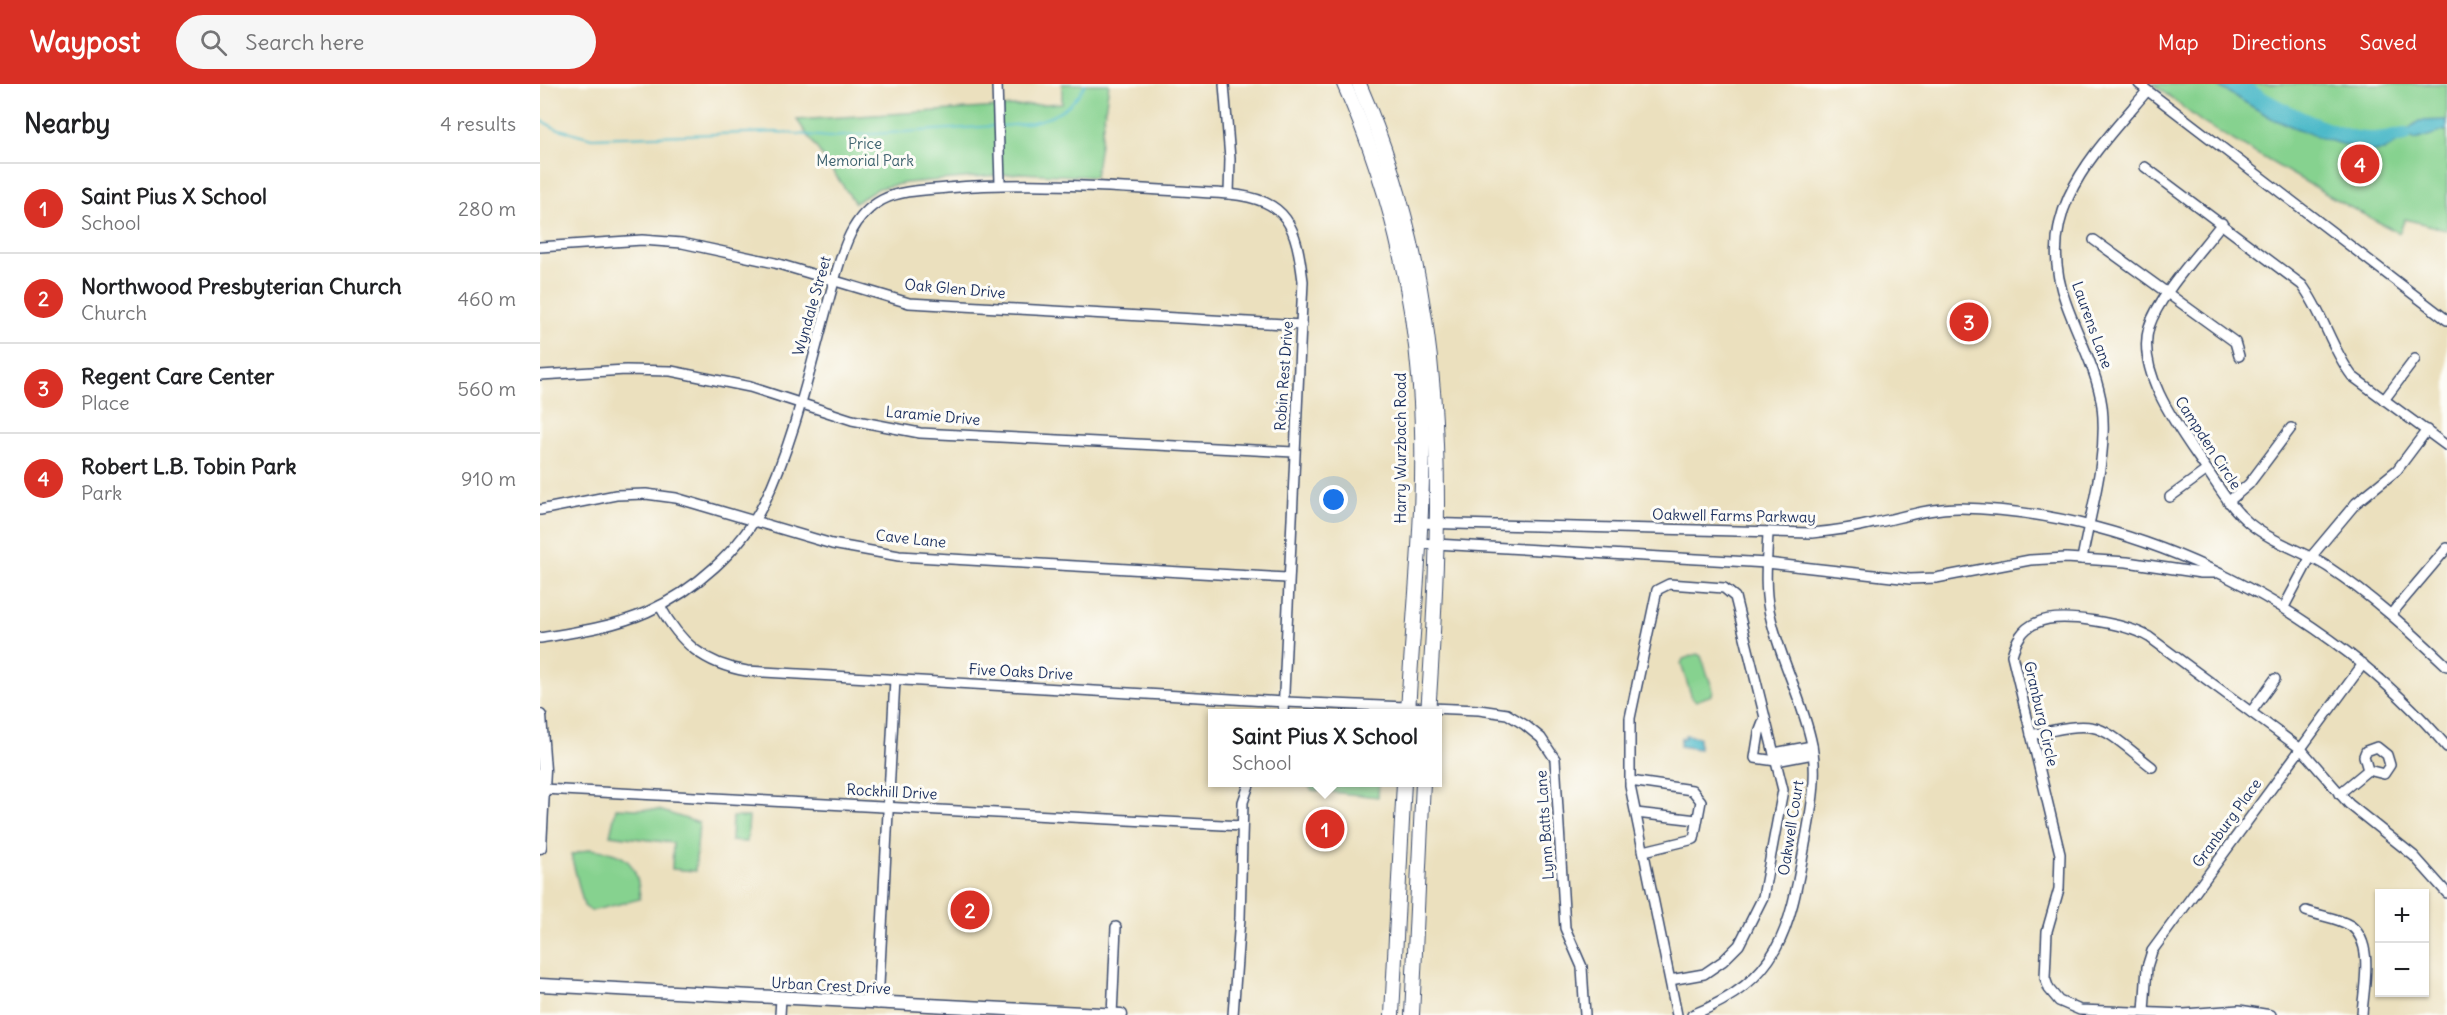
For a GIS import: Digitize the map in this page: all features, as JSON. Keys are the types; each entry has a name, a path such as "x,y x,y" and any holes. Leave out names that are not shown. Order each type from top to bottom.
{"main road":[{"name":"Harry Wurzbach Road","path":"1344,84 1363,109"},
{"name":"Harry Wurzbach Road","path":"1359,84 1363,109 1392,219 1426,315 1427,386 1421,416 1419,523 1408,709"},
{"name":"Harry Wurzbach Road","path":"1427,386 1436,414 1438,525 1428,709"},
{"path":"1392,1015 1404,787"},
{"path":"1412,1015 1424,787"}],"street":[{"path":"997,84 1000,183"},
{"path":"1224,84 1230,159 1229,194"},
{"path":"2139,84 2447,320"},
{"name":"Laurens Lane","path":"2082,559 2102,454 2101,405 2092,370 2065,300 2057,256 2057,234 2064,208 2077,178 2147,91"},
{"path":"2145,167 2302,285 2311,297 2342,362 2363,386 2447,446"},
{"name":"Wyndale Street","path":"540,638 624,621 660,606 708,573 725,556 753,520 763,505 776,475 800,402 846,243 855,224 870,208 883,200 930,189 1000,183 1229,194"},
{"name":"Robin Rest Drive","path":"1229,194 1263,200 1279,211 1290,226 1298,244 1303,281 1287,578 1284,709"},
{"name":"Campden Circle","path":"2222,223 2168,294 2154,315 2149,328 2148,362 2164,402 2184,438 2228,502 2259,530 2326,566 2392,614 2447,666"},
{"name":"Oak Glen Drive","path":"540,247 642,240 682,243 723,250 909,303 1302,326"},
{"path":"2094,240 2235,342 2239,356"},
{"path":"2384,400 2415,359"},
{"name":"Laramie Drive","path":"540,375 626,370 671,371 750,387 852,420 920,433 1294,452"},
{"path":"1421,416 1436,414"},
{"path":"2228,502 2249,484 2291,429"},
{"path":"2284,607 2310,558 2356,503 2397,470 2427,430"},
{"path":"2170,497 2208,470"},
{"name":"Cave Lane","path":"540,510 616,495 646,494 676,498 832,544 899,556 1287,578"},
{"name":"Oakwell Farms Parkway","path":"1419,523 1768,533 1830,531 1924,511 1959,508 2023,514 2088,526 2160,547 2284,607 2340,644 2432,729 2447,747"},
{"name":"Oakwell Court","path":"1692,1015 1738,992 1755,977 1782,941 1795,897 1812,806 1813,750 1769,611 1768,533"},
{"name":"Oakwell Farms Parkway","path":"1418,543 1767,563 1910,579 1936,578 2030,560 2082,559 2216,573"},
{"path":"2156,565 2160,547"},
{"path":"2392,614 2447,548"},
{"path":"1670,980 1704,974 1723,961 1739,945 1763,897 1784,790 1764,720 1758,683 1735,597 1724,588 1669,584 1657,590 1630,718 1630,781 1677,1015"},
{"name":"Five Oaks Drive","path":"660,606 685,643 718,665 747,671 1393,709"},
{"name":"Granburg Circle","path":"2271,1015 2238,1010 2196,1014 2069,1007 2058,1001 2049,989 2045,978 2047,931 2059,889 2060,854 2012,655 2022,633 2035,623 2047,620 2082,620 2138,631 2301,749 2339,794 2414,856 2447,893"},
{"name":"Granburg Place","path":"2144,1012 2147,967 2152,951 2363,664"},
{"path":"879,1004 895,679"},
{"path":"2251,712 2275,679"},
{"name":"Lynn Batts Lane","path":"1442,711 1507,714 1534,731 1552,752 1558,783 1565,928 1582,967 1585,1015"},
{"path":"540,716 544,765 541,789 540,847"},
{"path":"1764,720 1759,733 1755,758 1813,750"},
{"path":"2031,735 2075,725 2096,726 2107,731 2152,766"},
{"path":"2339,794 2368,770"},
{"path":"1630,781 1692,790 1701,801 1694,839 1644,851"},
{"path":"1233,1015 1240,918 1243,802 1249,787"},
{"name":"Rockhill Drive","path":"541,789 1242,826"},
{"path":"1636,813 1697,820"},
{"path":"2306,911 2351,927 2363,940 2365,952 2362,1015"},
{"path":"1112,1014 1116,927"},
{"name":"Urban Crest Drive","path":"540,986 781,998 963,1011 1121,1015"},
{"path":"780,1015 781,998"}],"green space":[{"name":"Price Memorial Park","path":"1062,84 1109,84 1095,177 1021,173 906,183 879,188 855,203 797,120 1062,103"},
{"path":"2153,84 2447,84 2447,230 2405,219 2399,233 2203,123"},
{"path":"1697,654 1701,656 1713,690 1712,695 1696,701 1692,698 1681,664 1683,659"},
{"path":"1309,787 1379,787 1378,797 1312,790"},
{"path":"616,808 659,810 699,823 695,871 672,869 673,843 610,835"},
{"path":"732,817 749,817 747,842 731,841"},
{"path":"589,849 612,853 628,861 636,876 640,899 591,911 584,906 571,855"}],"water":[{"path":"2214,84 2236,84 2253,89 2295,117 2369,143 2382,142 2391,133 2408,129 2419,121 2447,120 2447,130 2415,140 2411,137 2384,151 2370,152 2321,138 2273,119"},
{"path":"1685,735 1699,737 1699,749 1680,746 1681,738 1685,738"}],"waterway":[{"path":"1001,126 1038,121 1060,112 1078,95 1085,84"},
{"path":"2239,84 2283,110 2336,132 2367,139 2405,135"},
{"path":"540,120 555,128 592,138 777,132 829,137 995,126"}],"place":[{"name":"Robert L.B. Tobin Park","path":"2360,164"},
{"name":"Regent Care Center","path":"1969,322"},
{"name":"Saint Pius X School","path":"1325,829"},
{"name":"Northwood Presbyterian Church","path":"970,910"}]}
